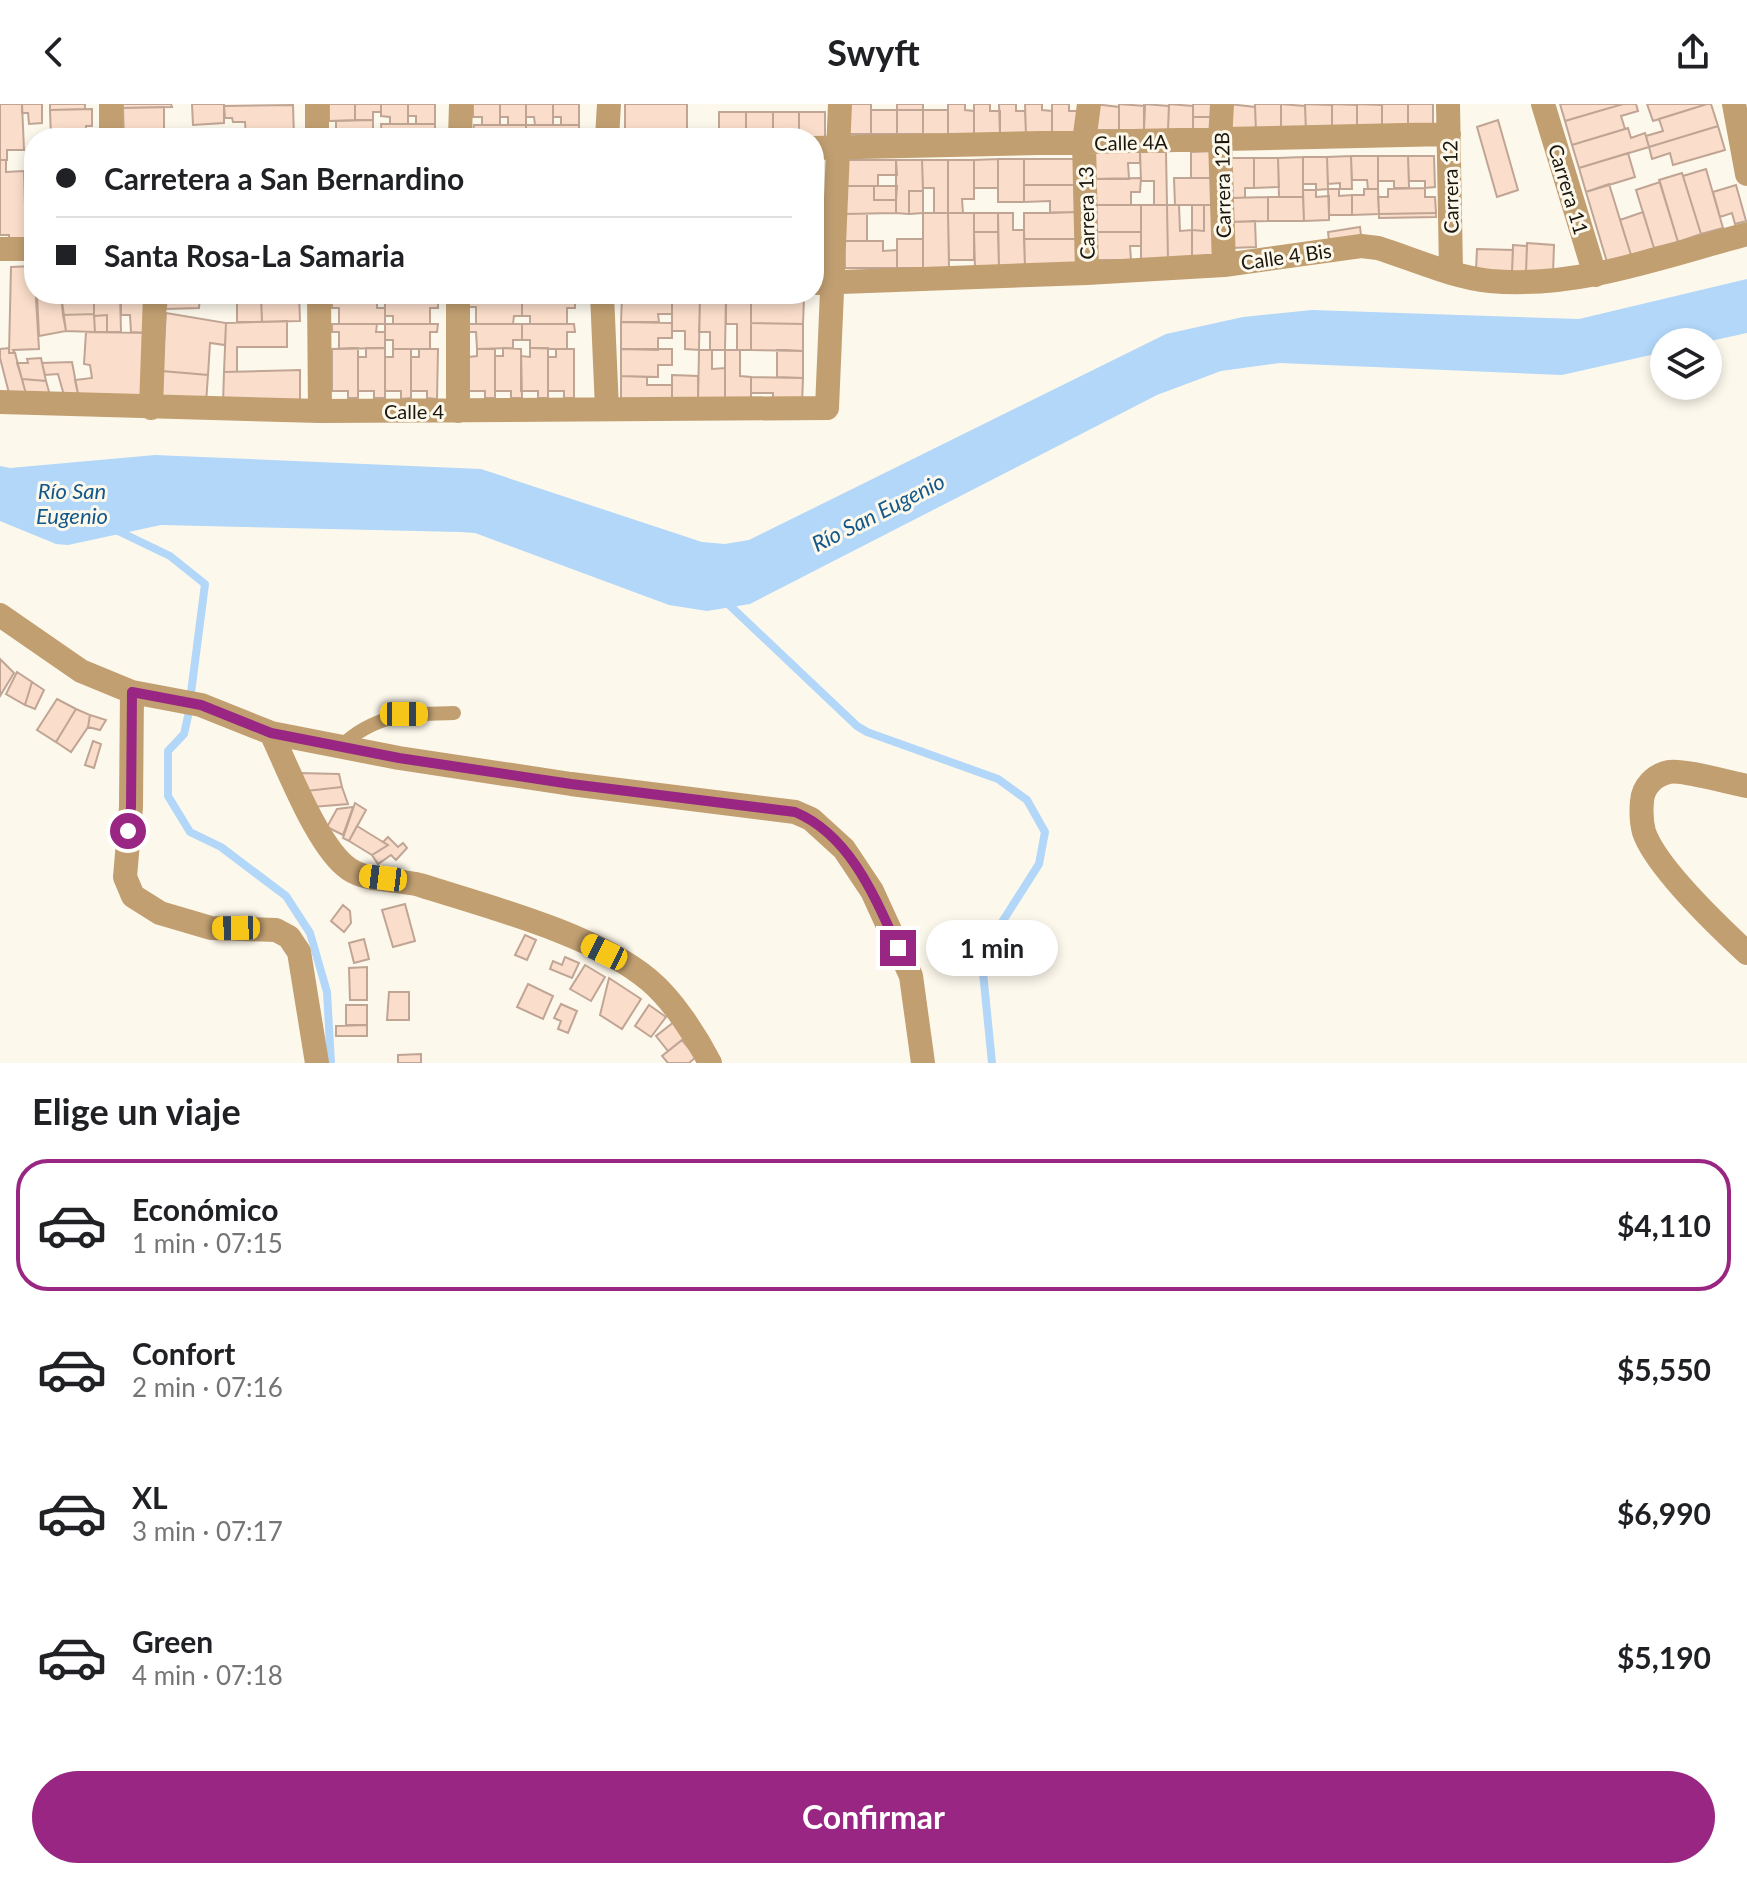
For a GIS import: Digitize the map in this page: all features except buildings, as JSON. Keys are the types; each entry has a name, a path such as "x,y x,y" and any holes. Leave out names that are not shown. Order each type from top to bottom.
{"street":[{"path":"111,104 111,128"},
{"path":"317,104 317,128"},
{"path":"460,128 461,104"},
{"path":"608,128 609,104"},
{"path":"824,283 839,148 840,104"},
{"name":"Carrera 13","path":"1087,273 1084,142 1089,104"},
{"name":"Carrera 12B","path":"1222,104 1220,140 1224,265"},
{"name":"Carrera 12","path":"1448,104 1451,271"},
{"name":"Carrera 11","path":"1543,104 1595,275"},
{"path":"1734,104 1747,174"},
{"name":"Calle 4A","path":"824,148 1449,134"},
{"name":"Calle 4 Bis","path":"824,283 1224,265 1361,246 1378,248 1486,280 1535,283 1595,275 1747,234"},
{"path":"0,249 24,249"},
{"name":"Calle 4","path":"0,402 320,411 827,408 824,283"},
{"path":"151,408 155,304"},
{"path":"319,304 320,411"},
{"path":"458,304 458,411"},
{"path":"602,304 607,409"},
{"path":"0,615 81,671 132,692 193,703 271,733 399,758 556,782 795,812 811,819 844,849 865,881 911,976 923,1063"},
{"path":"132,692 131,807 125,877 133,896 160,913 211,928 262,928 276,930 289,937 299,952 317,1063"},
{"path":"271,733 321,836 350,870 412,883 504,912 583,941 626,962 652,982 696,1036 710,1063"},
{"path":"1747,786 1671,771 1654,779 1642,792 1641,815 1645,834 1669,870 1714,923 1747,953"}],"lane":[{"path":"340,747 355,733 376,722 404,714 454,713"}],"water":[{"name":"Río San Eugenio","path":"1747,279 1747,333 1722,338 1722,328 1650,328 1650,355 1562,375 1280,363 1221,371 1157,395 750,604 707,611 669,605 475,533 161,525 68,545 56,544 0,521 0,466 10,468 155,455 481,469 702,542 725,544 749,540 1166,334 1243,317 1312,310 1579,319"}],"waterway":[{"path":"116,530 170,556 205,584 188,716 184,734 168,751 168,796 190,832 221,847 286,896 310,933 327,992 331,1063"},
{"path":"724,600 857,726 998,779 1027,800 1045,832 1039,864 985,949 982,962 992,1063"}],"route":[{"path":"128,831 132,692 201,705 271,733 399,758 571,784 795,812 811,819 844,849 872,891 898,948"}]}
